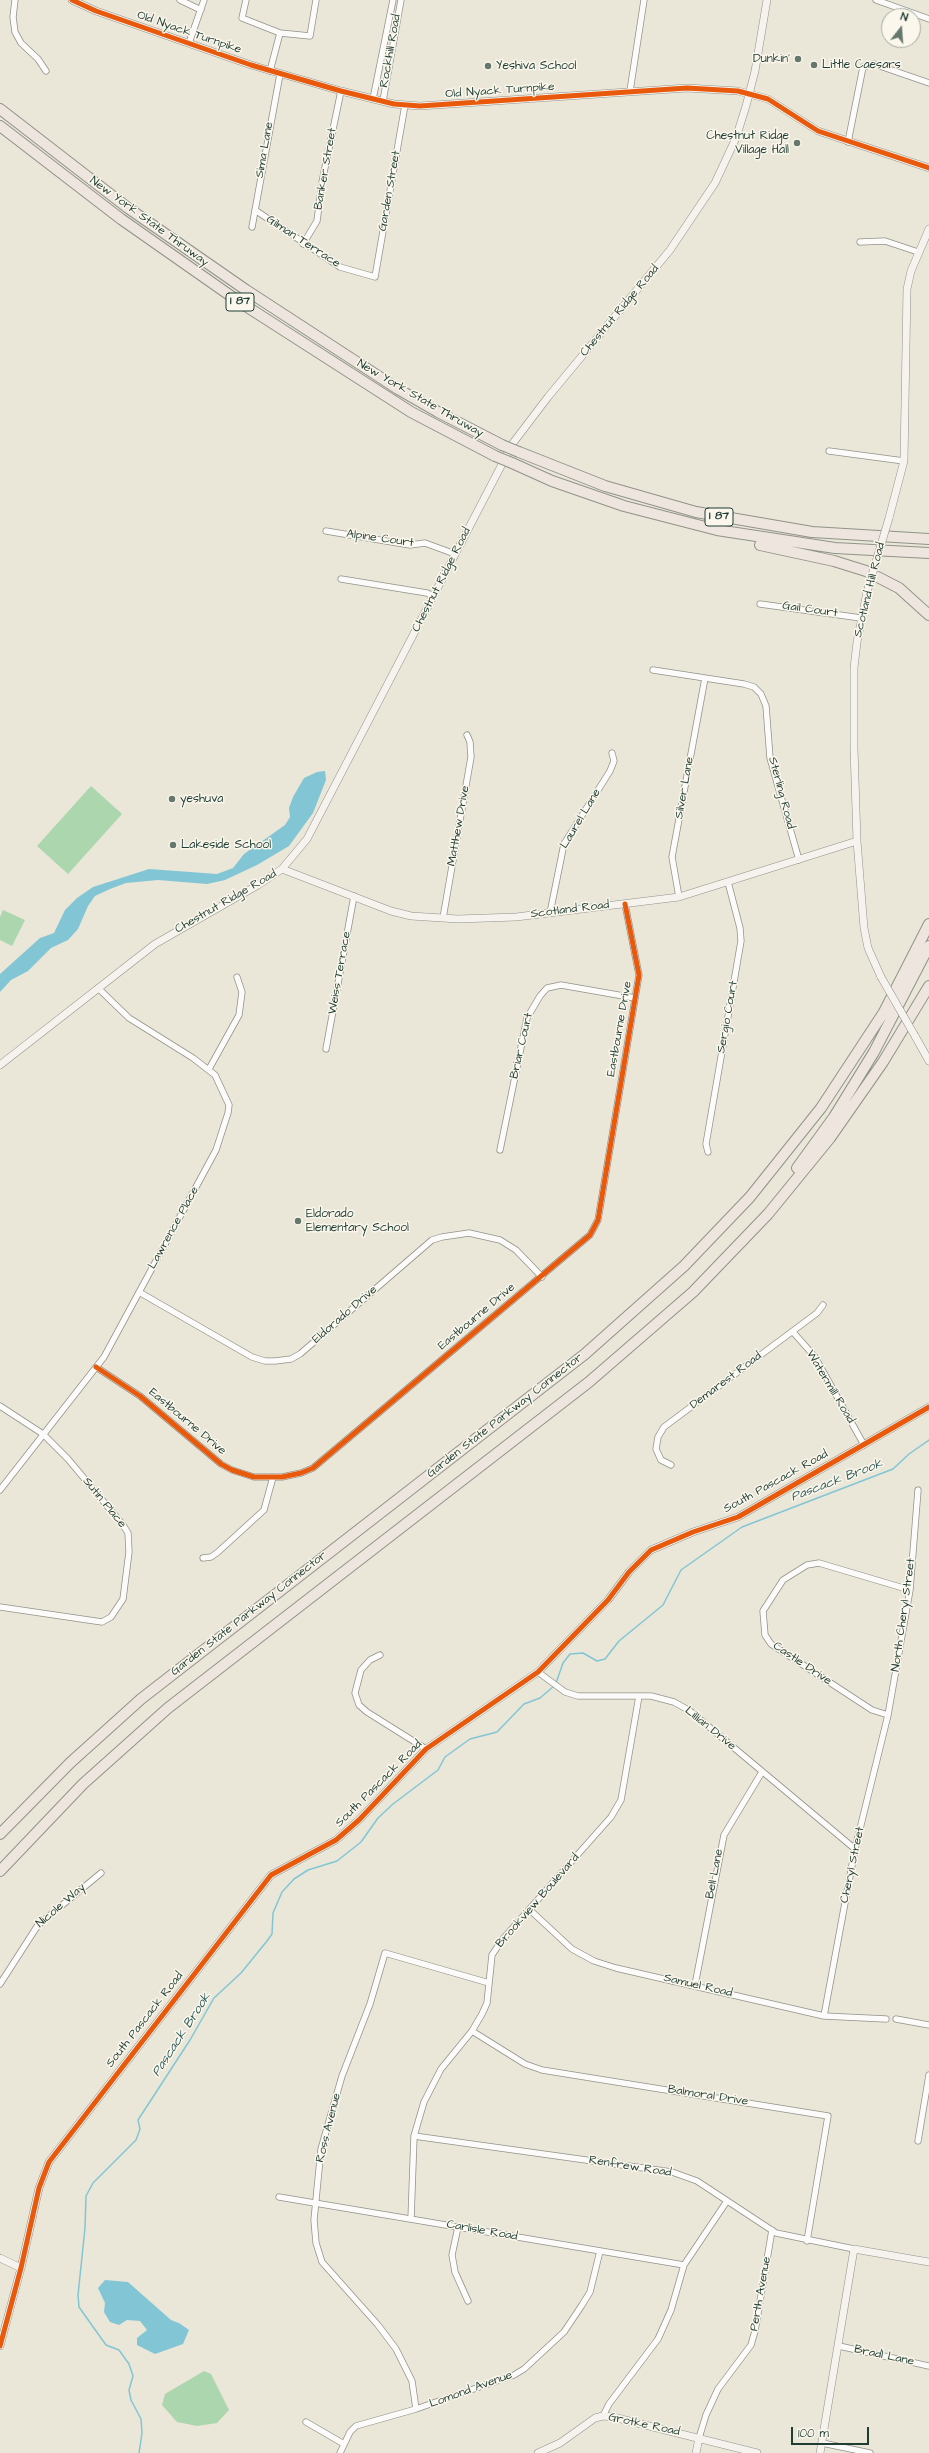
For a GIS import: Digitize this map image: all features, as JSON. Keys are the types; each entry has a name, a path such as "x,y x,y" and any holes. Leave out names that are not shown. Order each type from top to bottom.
{"highway":[{"name":"New York State Thruway","path":"0,110 128,208 246,290 398,389 448,418 502,445 606,486 696,512 812,532 929,539"},
{"name":"New York State Thruway","path":"0,126 121,219 238,301 411,412 495,456 624,506 693,525 811,546 929,552"},
{"path":"693,525 748,542 828,559 866,571 899,588 929,615"},
{"name":"Garden State Parkway Connector","path":"0,1834 74,1758 145,1695 580,1358 684,1266 750,1197 822,1108 880,1018 929,924"},
{"path":"735,1249 800,1165 849,1093 884,1036 929,946"},
{"path":"735,1249 793,1184 830,1138 883,1062 929,986"},
{"name":"Garden State Parkway Connector","path":"0,1871 69,1797 154,1720 604,1370 676,1308 735,1249"}],"street":[{"path":"15,0 13,17 15,32 21,43 38,59 46,71"},
{"name":"Old Nyack Turnpike","path":"72,0 96,12 270,71 383,101 405,105 528,100 630,91 687,88 750,93 773,102 818,131 929,168"},
{"path":"180,0 201,10"},
{"path":"189,43 204,0"},
{"path":"246,0 242,18 280,33 310,36 316,0"},
{"name":"Rockhill Road","path":"373,99 393,0"},
{"name":"Rockhill Road","path":"383,101 401,0"},
{"path":"630,91 644,0"},
{"name":"Chestnut Ridge Road","path":"0,1065 155,944 258,886 282,869 307,839 500,466 521,431 670,250 701,206 718,177 736,138 750,93 767,0"},
{"path":"876,0 929,19"},
{"path":"270,71 280,33"},
{"path":"848,142 863,67 874,64 929,83"},
{"name":"Sima Lane","path":"252,227 280,74"},
{"name":"Banker Street","path":"303,244 317,221 322,182 341,91"},
{"name":"Garden Street","path":"375,277 405,105"},
{"name":"Gilman Terrace","path":"255,210 303,244 340,267 375,277"},
{"name":"Scotland Hill Road","path":"929,229 911,271 906,306 904,462 861,618 856,642 852,697 857,841 864,928 870,954 881,977 915,1036 927,1052 929,1062"},
{"path":"860,242 885,241 918,252"},
{"path":"829,451 904,462"},
{"name":"Alpine Court","path":"326,531 410,545 425,543 455,554"},
{"path":"341,579 427,593 433,596"},
{"name":"Gail Court","path":"760,604 861,618"},
{"name":"Sterling Road","path":"653,670 744,684 754,687 761,694 766,706 770,758 799,860"},
{"name":"Silver Lane","path":"679,897 672,857 704,678"},
{"name":"Matthew Drive","path":"443,918 471,757 470,742 467,736"},
{"name":"Laurel Lane","path":"550,913 562,848 610,771 614,761 612,753"},
{"name":"Scotland Road","path":"282,869 411,916 443,918 516,917 679,897 857,841"},
{"name":"Sergio Court","path":"708,1152 706,1144 741,941 740,928 728,882"},
{"name":"Weiss Terrace","path":"326,1049 354,896"},
{"name":"Eastbourne Drive","path":"96,1367 140,1396 222,1464 232,1470 254,1477 273,1477 301,1473 313,1468 542,1277 590,1235 598,1220 639,975 625,904"},
{"path":"209,1070 239,1015 242,992 237,977"},
{"name":"Briar Court","path":"500,1150 527,1018 540,996 547,988 561,985 635,998"},
{"name":"Lawrence Place","path":"0,1490 96,1367 139,1292 216,1150 225,1127 229,1105 220,1084 209,1070 129,1018 98,988"},
{"name":"Eldorado Drive","path":"139,1292 252,1357 275,1361 291,1359 300,1354 432,1240 469,1233 500,1240 516,1250 542,1277"},
{"name":"Demarest Road","path":"671,1465 661,1460 656,1449 658,1437 664,1427 817,1313 823,1305"},
{"name":"Watermill Road","path":"792,1332 814,1357 864,1445"},
{"name":"Sutin Place","path":"0,1406 43,1434 68,1459 128,1533 129,1552 123,1599 111,1617 102,1622 0,1607"},
{"name":"South Pascack Road","path":"0,2346 21,2268 39,2188 49,2162 271,1875 336,1840 359,1820 426,1749 538,1672 608,1600 629,1572 651,1550 693,1532 738,1517 929,1407"},
{"path":"203,1558 211,1557 218,1552 264,1510 273,1477"},
{"name":"North Cheryl Street","path":"888,1715 910,1590 918,1490"},
{"name":"Castle Drive","path":"888,1715 872,1710 771,1644 765,1635 763,1611 783,1580 808,1565 819,1563 910,1590"},
{"path":"380,1654 370,1660 362,1670 355,1693 359,1705 367,1712 426,1749"},
{"name":"Lillian Drive","path":"538,1672 558,1688 578,1696 651,1696 674,1702 690,1712 855,1849"},
{"name":"Brookview Boulevard","path":"411,2219 414,2136 424,2102 441,2069 472,2031 487,2003 492,1955 502,1940 611,1817 621,1800 639,1696"},
{"name":"Cheryl Street","path":"824,2016 855,1849 888,1715"},
{"name":"Bell Lane","path":"695,1985 724,1835 762,1772"},
{"name":"Nicole Way","path":"0,1984 38,1925 101,1873"},
{"name":"Samuel Road","path":"530,1910 572,1949 594,1961 616,1968 824,2016 886,2019"},
{"name":"Ross Avenue","path":"416,2409 412,2381 396,2349 378,2325 322,2262 316,2243 314,2220 321,2149 385,1953 489,1983"},
{"path":"896,2019 929,2025"},
{"name":"Balmoral Drive","path":"472,2031 525,2064 542,2070 828,2116 807,2241"},
{"path":"918,2141 929,2075"},
{"name":"Renfrew Road","path":"414,2136 672,2172 697,2181 772,2230 807,2241 854,2249"},
{"name":"Carlisle Road","path":"279,2197 684,2265"},
{"path":"603,2416 609,2404 658,2339 671,2310 684,2265 727,2201"},
{"path":"458,2227 452,2255 455,2272 468,2301"},
{"name":"Perth Avenue","path":"699,2438 706,2415 718,2389 751,2345 755,2331 772,2230"},
{"path":"820,2453 854,2249 929,2262"},
{"name":"Lomond Avenue","path":"340,2453 356,2426 416,2409 514,2375 539,2356 564,2332 590,2292 600,2251"},
{"path":"0,2258 21,2268"},
{"name":"Bradl Lane","path":"839,2346 929,2366"},
{"name":"Grotke Road","path":"538,2453 560,2443 595,2418 603,2416 613,2417 757,2453"},
{"path":"306,2422 344,2444"},
{"path":"696,2453 699,2438"},
{"path":"822,2443 870,2453"}],"green space":[{"path":"91,786 122,814 68,874 37,846"},
{"path":"3,910 25,920 12,946 0,940 0,917"},
{"path":"204,2371 211,2374 229,2410 217,2423 197,2426 177,2422 162,2405 165,2394"}],"water":[{"path":"325,771 326,780 313,813 289,846 257,865 225,880 207,884 158,880 126,883 95,896 88,906 78,929 68,940 51,948 28,971 11,980 0,992 0,974 40,938 54,933 65,910 77,898 93,887 149,869 217,874 233,868 244,854 285,825 290,817 289,808 293,797 304,778 317,772"},
{"path":"105,2280 128,2282 171,2320 179,2323 189,2330 183,2344 155,2354 137,2345 137,2338 147,2330 140,2321 127,2320 119,2325 110,2322 104,2312 105,2303 98,2288"}],"waterway":[{"name":"Pascack Brook","path":"556,1683 563,1663 570,1654 583,1653 597,1661 605,1659 619,1641 663,1605 681,1570 742,1527 893,1469 909,1454 929,1440"},
{"name":"Pascack Brook","path":"139,2453 142,2433 141,2419 131,2400 129,2390 133,2376 129,2364 119,2350 106,2345 79,2307 78,2295 85,2228 86,2196 93,2183 136,2140 140,2129 138,2120 190,2040 214,1998 241,1973 272,1934 273,1913 282,1892 294,1879 308,1870 337,1861 361,1842 378,1818 393,1804 438,1770 445,1757 470,1739 497,1732 524,1704 540,1698 554,1686"}],"cycle path":[{"path":"72,0 96,11 251,65 341,91 394,104 420,106 687,88 738,91 768,99 818,131 929,168"},
{"path":"96,1367 140,1396 221,1464 232,1470 254,1477 282,1477 301,1473 313,1468 590,1235 598,1220 639,975 625,904"},
{"path":"0,2346 21,2268 39,2188 49,2162 271,1875 336,1840 359,1820 426,1749 538,1672 608,1600 629,1572 651,1550 693,1532 738,1517 929,1407"}],"place":[{"name":"Dunkin'","path":"798,59"},
{"name":"Little Caesars","path":"814,65"},
{"name":"Yeshiva School","path":"488,66"},
{"name":"Chestnut Ridge Village Hall","path":"797,143"},
{"name":"yeshuva","path":"172,799"},
{"name":"Lakeside School","path":"173,845"},
{"name":"Eldorado Elementary School","path":"298,1221"}]}
